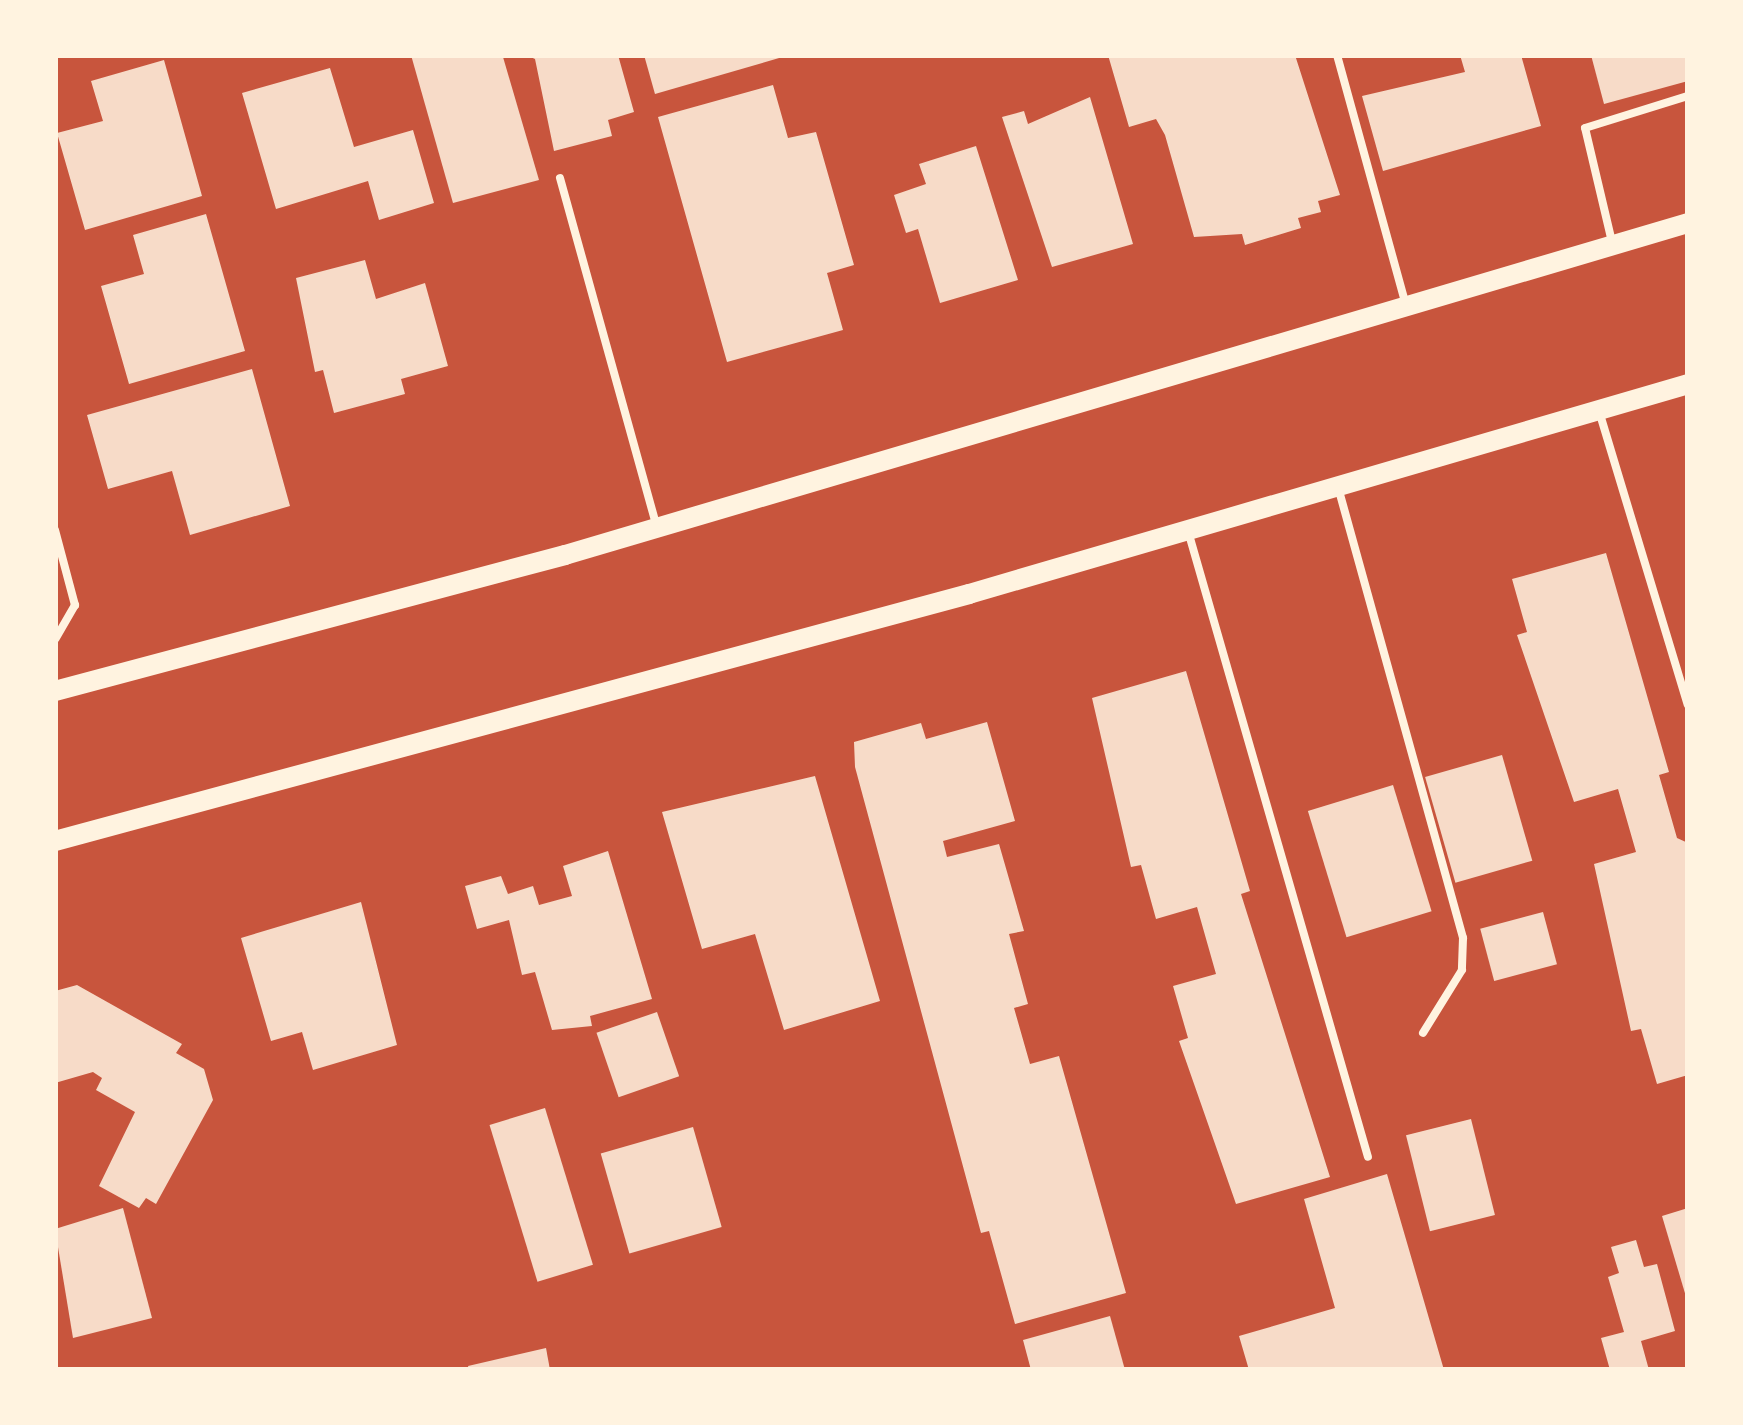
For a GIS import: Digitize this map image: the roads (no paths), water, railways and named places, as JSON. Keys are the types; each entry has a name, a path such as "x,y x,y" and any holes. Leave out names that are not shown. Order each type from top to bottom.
{"main road":[{"path":"55,690 657,528 1688,224"},
{"path":"56,837 1188,531 1688,384"}],"lane":[{"path":"1337,55 1406,306"},
{"path":"1613,246 1585,128 1688,96"},
{"path":"560,178 657,528"},
{"path":"1599,410 1688,706"},
{"path":"1338,487 1463,938 1462,970 1424,1033"},
{"path":"55,530 75,605 55,639"},
{"path":"1188,531 1368,1157"}]}
